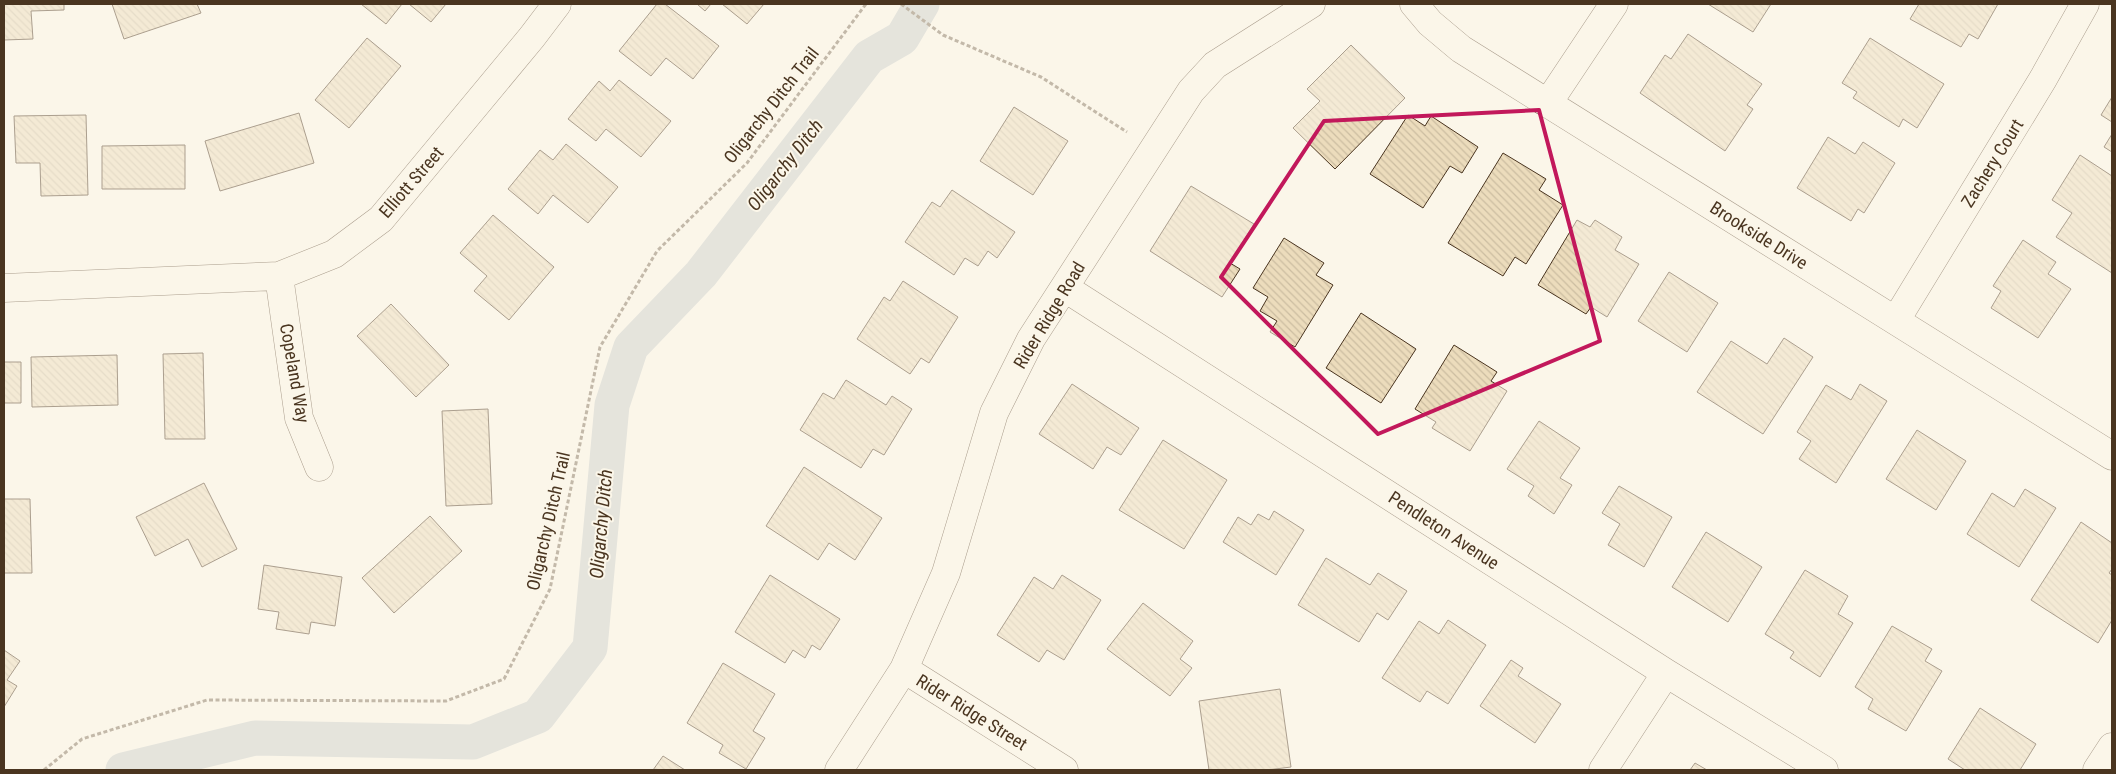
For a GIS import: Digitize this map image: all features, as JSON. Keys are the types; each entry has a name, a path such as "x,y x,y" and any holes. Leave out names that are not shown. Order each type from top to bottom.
{"street":[{"name":"Elliott Street","path":"4,288 279,276 334,254 382,219 532,38 557,4"},
{"name":"Rider Ridge Road","path":"839,770 904,669 946,573 994,413 1031,339 1191,91 1215,64 1311,4"},
{"name":"Brookside Drive","path":"1414,4 1430,23 1461,49 2112,456"},
{"path":"1548,104 1614,4"},
{"name":"Zachery Court","path":"1896,320 2038,87 2085,4"},
{"name":"Copeland Way","path":"279,276 299,418 319,467"},
{"name":"Pendleton Avenue","path":"1065,288 1666,673 1824,770"},
{"name":"Rider Ridge Street","path":"904,669 1064,770"},
{"path":"1603,770 1666,673"},
{"path":"2097,770 2112,747"}],"path":[{"name":"Oligarchy Ditch Trail","path":"44,770 82,739 207,700 446,701 504,679 550,589 600,347 657,251 746,163 866,4"},
{"path":"901,4 943,35 1041,77 1154,149"}],"highlighted area":[{"path":"1539,110 1600,341 1378,434 1221,277 1324,121"}],"building":[{"path":"4,4 64,4 64,10 31,11 33,39 4,40"},
{"path":"112,4 197,4 201,13 124,39"},
{"path":"361,4 402,4 386,24"},
{"path":"409,4 446,4 431,22"},
{"path":"657,4 665,4 719,46 693,79 666,58 651,76 619,51"},
{"path":"697,4 711,4 705,11"},
{"path":"722,4 764,4 747,24"},
{"path":"1708,4 1771,4 1753,32"},
{"path":"1919,4 1998,4 1978,39 1969,34 1961,47 1910,19"},
{"path":"1688,34 1762,84 1747,105 1753,109 1725,151 1640,93 1665,55 1671,59"},
{"path":"367,38 401,66 349,128 315,100"},
{"path":"1870,38 1944,84 1917,128 1903,119 1899,127 1853,98 1857,92 1842,83"},
{"path":"1351,45 1405,98 1335,169 1293,128 1320,101 1307,89"},
{"path":"619,80 671,121 641,157 606,129 596,141 568,119 599,81 610,91"},
{"path":"2112,97 2112,122 2101,115"},
{"path":"1014,107 1068,141 1033,195 980,161"},
{"path":"299,113 314,163 220,191 205,141"},
{"path":"86,115 88,195 41,196 40,163 16,163 14,116"},
{"path":"1408,115 1425,126 1431,116 1478,147 1462,173 1450,166 1423,208 1370,174"},
{"path":"2112,134 2112,152 2104,147"},
{"path":"1828,137 1855,154 1863,142 1895,163 1864,213 1858,209 1851,221 1797,188"},
{"path":"566,144 618,187 588,223 553,195 538,214 508,189 540,150 553,160"},
{"path":"185,145 185,189 102,189 102,146"},
{"path":"1503,153 1546,179 1539,190 1563,205 1526,264 1515,257 1503,276 1448,243"},
{"path":"2080,155 2112,176 2112,273 2056,237 2072,213 2052,200"},
{"path":"1191,186 1254,224 1230,263 1240,269 1222,297 1150,251"},
{"path":"952,190 1015,232 997,258 988,251 978,266 965,258 954,275 905,242 932,202 940,207"},
{"path":"493,215 554,267 509,320 474,291 487,276 460,253"},
{"path":"1577,220 1590,227 1595,220 1622,237 1615,250 1639,264 1607,317 1591,307 1586,314 1538,285"},
{"path":"1284,238 1324,263 1316,275 1333,285 1295,347 1270,332 1277,321 1260,311 1268,297 1253,288"},
{"path":"2023,240 2056,262 2048,274 2071,289 2038,338 1991,308 2001,291 1993,286"},
{"path":"1669,272 1718,303 1687,352 1638,321"},
{"path":"903,281 958,317 929,363 921,358 910,374 857,339 884,297 890,301"},
{"path":"391,304 449,365 416,397 357,336"},
{"path":"1361,313 1416,349 1381,403 1326,368"},
{"path":"1784,338 1813,357 1763,434 1697,392 1731,341 1767,364"},
{"path":"1454,345 1497,372 1491,381 1507,391 1470,451 1432,428 1436,422 1415,409"},
{"path":"203,353 205,439 165,439 163,354"},
{"path":"117,355 118,405 32,407 31,357"},
{"path":"4,362 21,362 21,403 4,403"},
{"path":"846,380 886,405 892,396 912,409 884,455 873,449 861,468 800,430 823,393 834,399"},
{"path":"1072,384 1139,428 1121,455 1107,447 1093,469 1039,434"},
{"path":"1860,384 1887,401 1836,483 1799,459 1811,441 1797,432 1826,385 1851,400"},
{"path":"488,409 492,504 446,506 442,411"},
{"path":"1539,421 1580,448 1560,478 1572,485 1554,514 1528,496 1534,486 1507,469"},
{"path":"1917,430 1966,461 1936,510 1886,479"},
{"path":"1163,440 1227,480 1184,549 1119,510"},
{"path":"804,467 882,518 855,560 829,543 818,560 766,526"},
{"path":"204,483 237,549 202,567 188,539 155,556 136,517"},
{"path":"1619,486 1672,517 1644,567 1608,545 1620,524 1602,513"},
{"path":"2025,489 2056,508 2019,567 1967,534 1992,493 2014,507"},
{"path":"4,499 30,499 32,573 4,573"},
{"path":"1274,511 1304,530 1276,575 1223,542 1238,517 1251,525 1258,514 1269,520"},
{"path":"430,516 462,551 394,613 362,578"},
{"path":"2081,522 2112,543 2112,569 2109,573 2112,575 2112,620 2098,643 2031,600"},
{"path":"1706,532 1762,567 1728,622 1672,587"},
{"path":"1326,558 1370,585 1378,573 1407,591 1388,620 1377,613 1359,642 1298,605"},
{"path":"264,565 342,577 335,626 311,622 309,634 276,629 279,612 258,609"},
{"path":"1805,570 1848,596 1838,614 1853,623 1820,677 1790,658 1794,652 1765,634"},
{"path":"770,575 840,619 820,650 812,645 805,658 793,650 785,663 735,632"},
{"path":"1062,575 1101,600 1064,660 1047,650 1039,662 997,635 1034,577 1053,589"},
{"path":"1143,603 1193,641 1180,659 1192,668 1170,696 1107,649"},
{"path":"1448,620 1486,645 1448,704 1427,691 1420,702 1382,678 1419,621 1439,634"},
{"path":"1892,626 1932,649 1925,661 1942,671 1906,731 1868,709 1873,699 1855,687"},
{"path":"4,650 20,661 7,680 17,686 4,707"},
{"path":"1511,660 1523,668 1518,676 1561,704 1535,743 1480,706"},
{"path":"723,663 775,694 753,731 765,738 746,769 719,753 723,745 687,723"},
{"path":"1280,689 1291,767 1267,770 1209,770 1199,701"},
{"path":"1980,708 2036,744 2020,770 1965,770 1948,759"},
{"path":"663,756 685,770 653,770"},
{"path":"1695,763 1707,770 1690,770"}],"waterway":[{"name":"Oligarchy Ditch","path":"123,770 255,738 473,742 538,716 590,648 612,405 631,347 701,274 869,57 902,38 922,4"}]}
